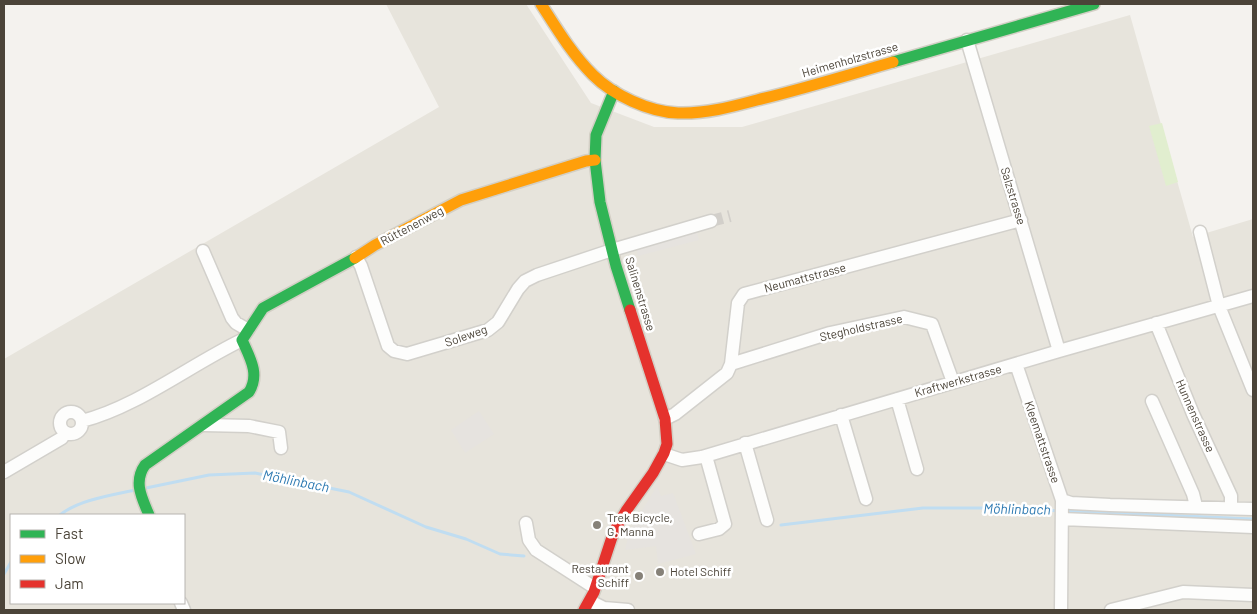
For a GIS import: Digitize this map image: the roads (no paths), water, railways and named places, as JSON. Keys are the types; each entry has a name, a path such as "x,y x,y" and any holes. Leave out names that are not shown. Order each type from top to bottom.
{"street":[{"path":"541,4 575,56 594,76 614,91"},
{"name":"Heimenholzstrasse","path":"614,91 641,105 677,113 714,111 786,93 1094,4"},
{"name":"Salzstrasse","path":"967,40 1059,351"},
{"name":"Salinenstrasse","path":"587,606 595,588 603,558 615,530 649,480 664,454 668,439 665,419 612,250 600,202 595,160 596,135 614,91"},
{"name":"Rüttenenweg","path":"245,335 263,308 375,245 461,200 586,161 595,160"},
{"name":"Neumattstrasse","path":"731,364 738,303 744,294 1021,220"},
{"name":"Soleweg","path":"356,257 361,266 388,346 394,351 407,354 488,330 498,322 525,281 537,275 612,250 711,221"},
{"path":"1200,232 1219,306 1253,390"},
{"path":"149,514 140,491 139,474 145,465 249,392 254,386 256,377 245,335 232,318 203,251"},
{"name":"Kraftwerkstrasse","path":"664,454 682,460 706,456 953,382 1253,296"},
{"name":"Stegholdstrasse","path":"731,364 830,334 904,317 932,324 953,382"},
{"name":"Hunnenstrasse","path":"1156,323 1193,414 1231,496 1231,508"},
{"path":"82,421 97,417 142,396 245,335"},
{"path":"665,419 675,414 721,379 727,373 731,364"},
{"name":"Kleemattstrasse","path":"1016,364 1062,500 1062,610"},
{"path":"897,399 917,469"},
{"path":"1152,401 1193,494 1196,506"},
{"path":"73,411 79,415 82,421 81,428 75,434 65,433 59,425 60,417 66,412 73,411"},
{"path":"841,415 866,499"},
{"path":"204,425 249,426 279,432 281,448"},
{"path":"4,472 62,438 65,433"},
{"path":"745,443 767,520"},
{"path":"698,534 719,529 725,524 706,456"},
{"path":"1062,500 1071,503 1110,505 1253,509"},
{"path":"1062,519 1253,527"},
{"path":"526,522 529,540 536,550 595,588"},
{"path":"1111,610 1184,592 1253,596"},
{"path":"587,606 628,610"}],"waterway":[{"name":"Möhlinbach","path":"146,488 209,475 255,473 349,492 426,527 466,539 500,554 524,556"},
{"name":"Möhlinbach","path":"61,514 76,505 135,490"},
{"name":"Möhlinbach","path":"781,525 923,508 1016,508 1060,511"},
{"name":"Möhlinbach","path":"1066,511 1253,519"},
{"name":"Möhlinbach","path":"4,574 10,564"}],"tunnel":[{"path":"711,221 730,216"}],"place":[{"name":"Trek Bicycle, G. Manna","path":"597,525"},
{"name":"Hotel Schiff","path":"660,572"},
{"name":"Restaurant Schiff","path":"639,576"}]}
